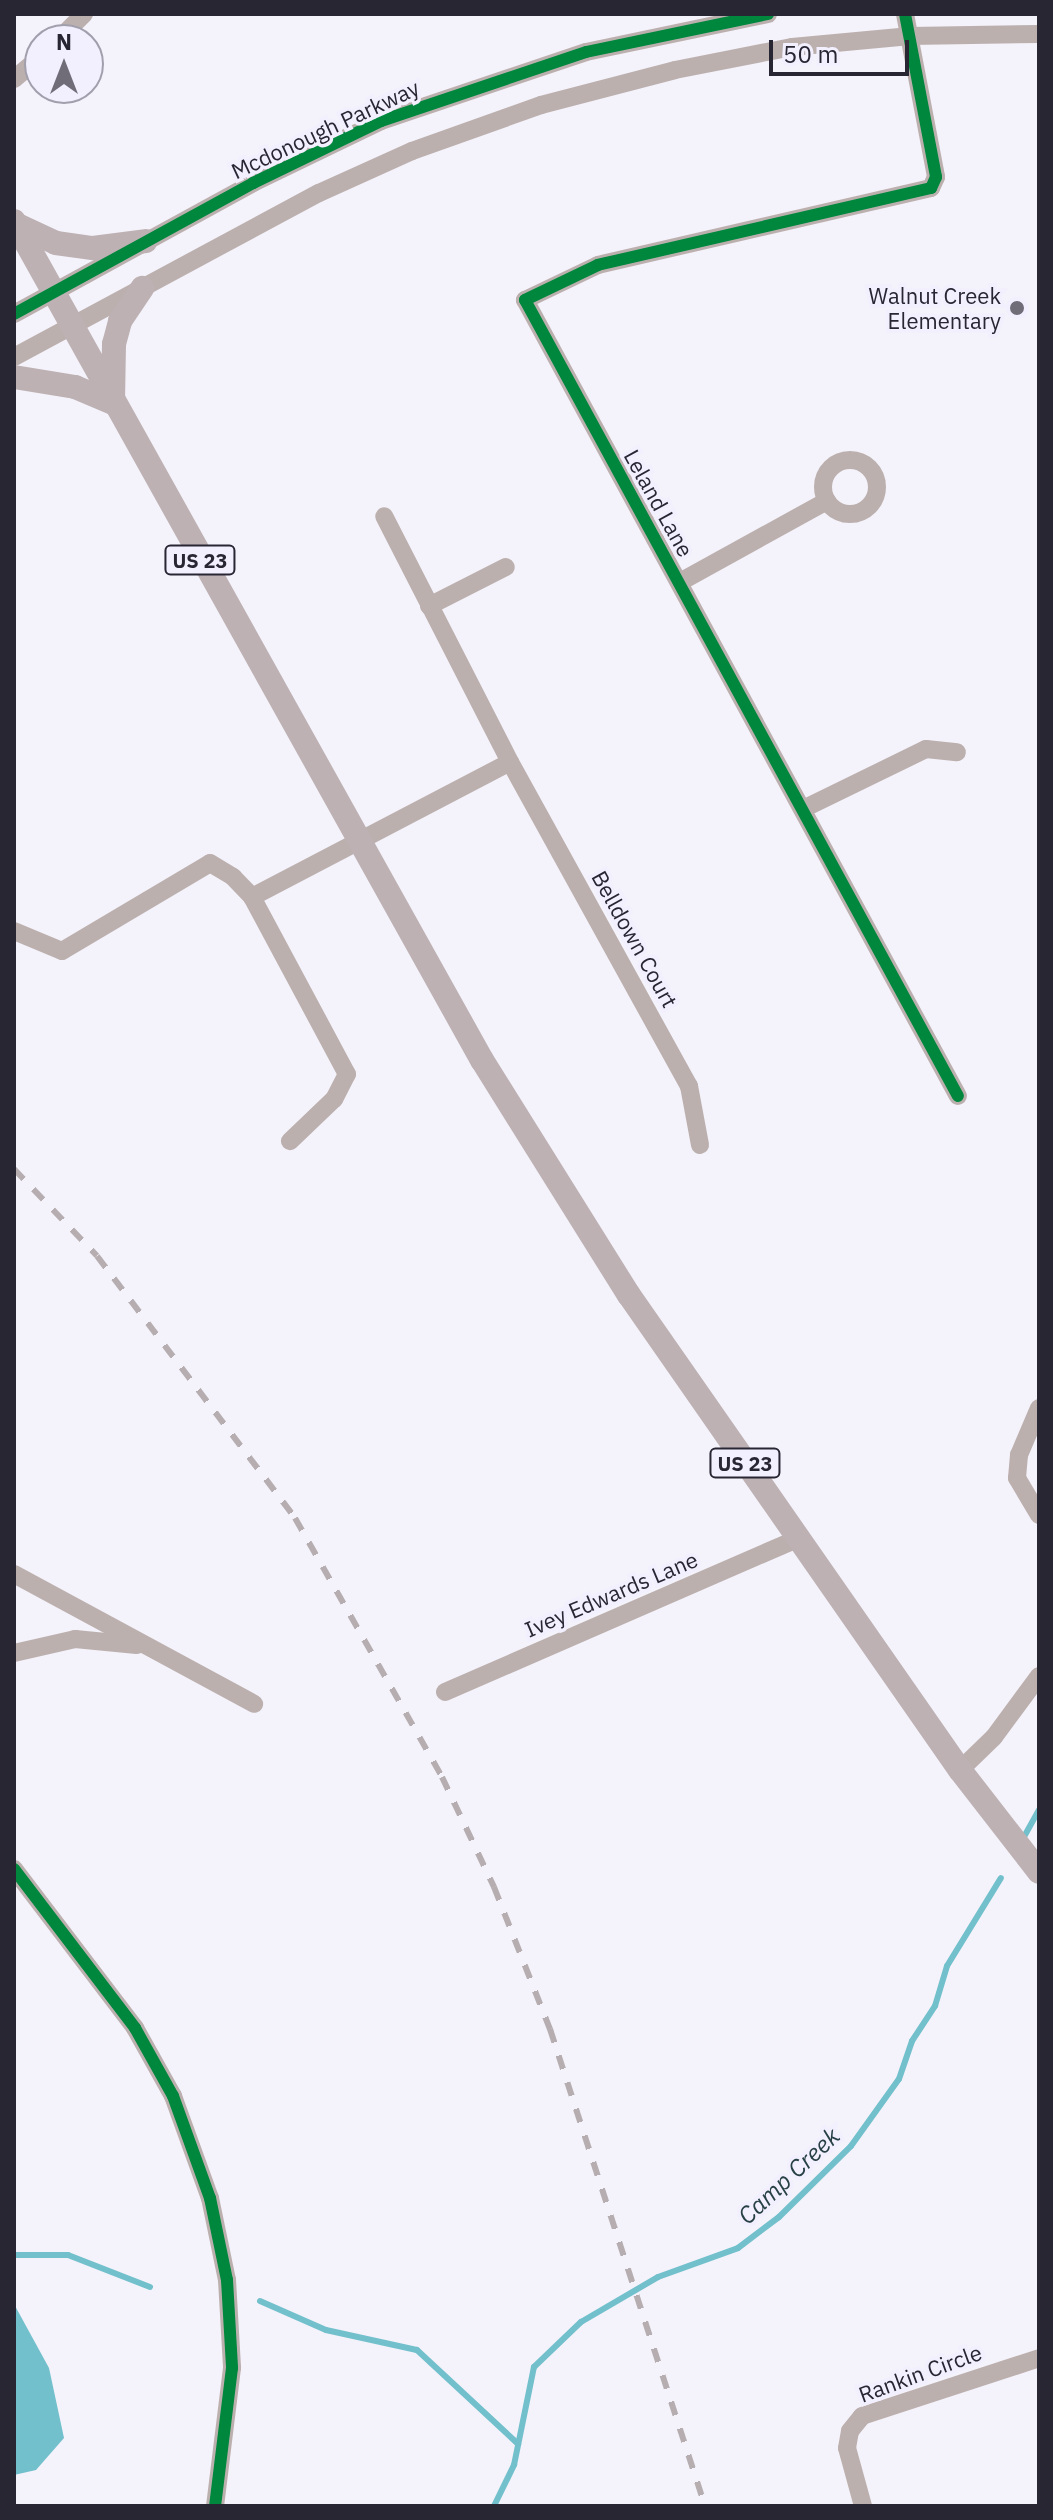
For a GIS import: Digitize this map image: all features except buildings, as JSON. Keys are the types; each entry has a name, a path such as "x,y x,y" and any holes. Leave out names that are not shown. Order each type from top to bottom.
{"main road":[{"path":"14,228 56,243 93,248 146,241"},
{"name":"US 23","path":"14,228 482,1060 629,1295 960,1770 1032,1863"},
{"path":"14,377 75,387 113,403 114,344 120,321 142,288"}],"street":[{"name":"Mcdonough Parkway","path":"14,314 286,165 455,93 608,46 768,14"},
{"path":"905,14 910,36"},
{"path":"14,357 339,183 508,115 734,57 910,36 1039,34"},
{"name":"Leland Lane","path":"910,36 936,177 931,188 598,265 525,300 958,1096"},
{"path":"680,582 827,501"},
{"name":"Belldown Court","path":"384,516 510,762 689,1086 700,1145"},
{"path":"429,606 506,567"},
{"path":"803,809 926,749 957,752"},
{"path":"252,897 510,762"},
{"path":"14,931 62,951 210,863 233,877 252,897 347,1074 334,1099 290,1141"},
{"path":"1039,1408 1019,1455 1017,1478 1039,1515"},
{"name":"Ivey Edwards Lane","path":"445,1692 797,1539"},
{"path":"14,1574 254,1704"},
{"path":"14,1653 75,1639 146,1646"},
{"path":"960,1770 994,1737 1039,1676"},
{"path":"14,1869 135,2028 173,2096 210,2198 227,2280 232,2353 215,2506"},
{"name":"Rankin Circle","path":"863,2506 847,2448 850,2431 862,2416 1039,2358"}],"water":[{"path":"14,2304 49,2368 64,2438 36,2470 14,2475"}],"waterway":[{"name":"Camp Creek","path":"1025,1835 1039,1810"},
{"name":"Camp Creek","path":"494,2506 514,2465 534,2367 581,2322 658,2277 738,2248 779,2217 851,2146 899,2079 912,2041 935,2006 947,1966 1001,1878"},
{"path":"14,2255 68,2255 150,2287"},
{"path":"260,2301 326,2330 417,2350 518,2444"}],"railway":[{"path":"14,1169 97,1256 295,1518 442,1777 494,1887 550,2029 705,2506"}],"cycle path":[{"path":"14,314 253,183 381,121 586,52 768,14"},
{"path":"905,14 936,177 931,188 598,265 525,300 958,1096"},
{"path":"14,1869 135,2028 173,2096 210,2198 227,2280 232,2368 215,2506"}],"place":[{"name":"Walnut Creek Elementary","path":"1017,308"}]}
